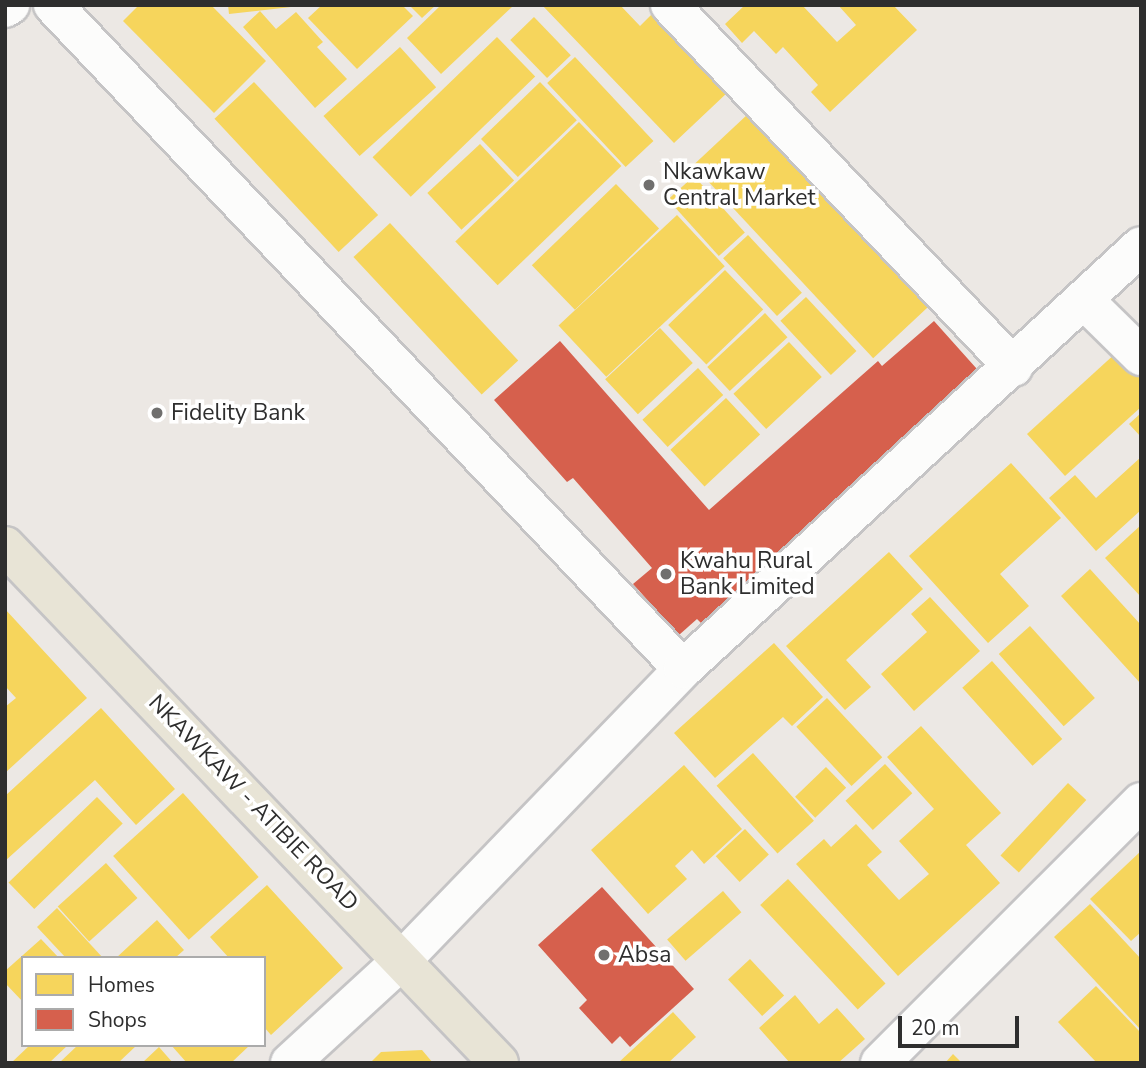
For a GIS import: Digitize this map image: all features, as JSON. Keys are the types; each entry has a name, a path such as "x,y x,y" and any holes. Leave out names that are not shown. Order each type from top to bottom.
{"main road":[{"name":"NKAWKAW - ATIBIE ROAD","path":"5,546 403,959 499,1063"}],"street":[{"path":"53,5 683,669"},
{"path":"670,5 1013,367"},
{"path":"290,1063 403,959 683,669 1141,246"},
{"path":"1084,300 1141,356"},
{"path":"880,1063 1141,802"}],"building: Homes":[{"path":"139,5 211,5 266,61 214,113 123,21"},
{"path":"228,5 291,5 291,7 229,14"},
{"path":"322,5 402,5 413,16 357,69 308,18"},
{"path":"409,5 436,5 422,18"},
{"path":"441,5 514,5 441,74 407,38"},
{"path":"542,5 620,5 640,26 653,13 728,92 674,143"},
{"path":"745,5 802,5 837,42 856,25 838,5 893,5 917,30 830,112 811,92 818,85 783,47 776,54 754,31 742,43 725,24"},
{"path":"260,11 276,29 296,12 323,42 317,47 347,79 315,108 243,27"},
{"path":"534,17 571,55 547,78 510,40"},
{"path":"497,37 535,77 411,197 373,157"},
{"path":"400,47 436,87 360,156 323,116"},
{"path":"575,57 653,141 626,167 547,83"},
{"path":"254,82 378,215 339,252 215,119"},
{"path":"540,82 577,120 518,177 481,139"},
{"path":"748,114 928,307 873,358 693,165"},
{"path":"579,122 621,166 498,285 455,241"},
{"path":"480,144 514,181 461,230 427,193"},
{"path":"694,176 745,232 719,256 668,199"},
{"path":"616,184 659,229 575,310 532,265"},
{"path":"677,215 725,266 606,377 559,325"},
{"path":"390,223 518,360 482,395 353,257"},
{"path":"748,235 802,293 777,316 723,258"},
{"path":"725,270 763,310 706,364 668,325"},
{"path":"806,297 856,351 831,375 780,321"},
{"path":"765,313 788,337 730,391 707,367"},
{"path":"660,328 693,363 638,414 605,379"},
{"path":"789,342 822,377 766,429 733,394"},
{"path":"1117,352 1141,379 1141,407 1065,476 1027,434"},
{"path":"698,368 723,395 668,447 642,420"},
{"path":"726,398 760,435 705,486 670,450"},
{"path":"1141,413 1141,437 1129,424"},
{"path":"1141,457 1141,510 1096,551 1049,498 1075,475 1096,498"},
{"path":"1011,463 1061,518 1000,574 1029,606 988,643 909,556"},
{"path":"1141,525 1141,597 1105,558"},
{"path":"889,552 923,589 846,660 871,687 845,710 786,646"},
{"path":"1090,569 1141,625 1141,684 1061,596"},
{"path":"930,597 980,651 914,711 881,674 927,632 911,614"},
{"path":"5,609 87,698 5,773 5,707 16,698 5,686"},
{"path":"1030,626 1095,698 1064,726 999,654"},
{"path":"774,643 823,697 792,726 783,717 715,778 674,733"},
{"path":"992,661 1062,739 1033,766 962,688"},
{"path":"827,698 882,757 852,786 796,727"},
{"path":"101,708 175,789 136,825 95,780 5,861 5,796"},
{"path":"921,726 1001,813 966,845 1000,883 898,976 796,864 824,839 831,847 856,824 882,852 867,865 899,900 929,874 899,841 934,809 887,757"},
{"path":"753,753 814,821 777,853 717,786"},
{"path":"885,764 912,793 873,830 846,801"},
{"path":"684,765 742,829 704,864 692,850 675,866 687,879 648,914 591,850"},
{"path":"826,767 846,788 815,818 795,797"},
{"path":"1068,783 1086,800 1019,872 1000,855"},
{"path":"183,793 259,877 189,940 113,856"},
{"path":"97,797 123,824 34,909 9,882"},
{"path":"745,829 769,855 740,882 716,856"},
{"path":"1141,851 1141,932 1131,941 1090,899"},
{"path":"106,863 137,898 89,941 58,906"},
{"path":"788,879 886,984 858,1009 760,905"},
{"path":"267,885 343,968 271,1035 266,1029 266,956 227,956 210,937"},
{"path":"723,891 741,912 686,961 667,940"},
{"path":"1090,904 1141,959 1141,1030 1054,937"},
{"path":"57,908 101,956 64,956 37,927"},
{"path":"157,920 184,950 177,956 118,956"},
{"path":"41,939 57,956 22,956"},
{"path":"21,957 21,1000 5,983 5,971"},
{"path":"750,959 784,996 762,1016 728,979"},
{"path":"1096,986 1141,1033 1141,1063 1097,1063 1058,1022"},
{"path":"795,995 819,1024 837,1008 865,1039 838,1063 790,1063 759,1028"},
{"path":"673,1012 696,1037 668,1063 618,1063"},
{"path":"28,1047 66,1047 49,1063 11,1063"},
{"path":"76,1047 135,1047 118,1063 59,1063"},
{"path":"159,1047 173,1063 142,1063"},
{"path":"173,1047 248,1047 231,1063 187,1063"},
{"path":"422,1050 433,1063 370,1063 381,1052"},
{"path":"953,1054 962,1063 945,1063"}],"building: Shops":[{"path":"934,321 985,378 705,627 697,619 679,635 633,584 652,568 573,478 567,482 494,400 560,341 709,510 878,361 882,366"},
{"path":"602,887 694,989 630,1047 620,1036 612,1044 579,1008 587,1000 538,945"}],"place":[{"name":"Nkawkaw Central Market","path":"649,185"},
{"name":"Fidelity Bank","path":"157,413"},
{"name":"Kwahu Rural Bank Limited","path":"666,574"},
{"name":"Absa","path":"604,955"}]}
